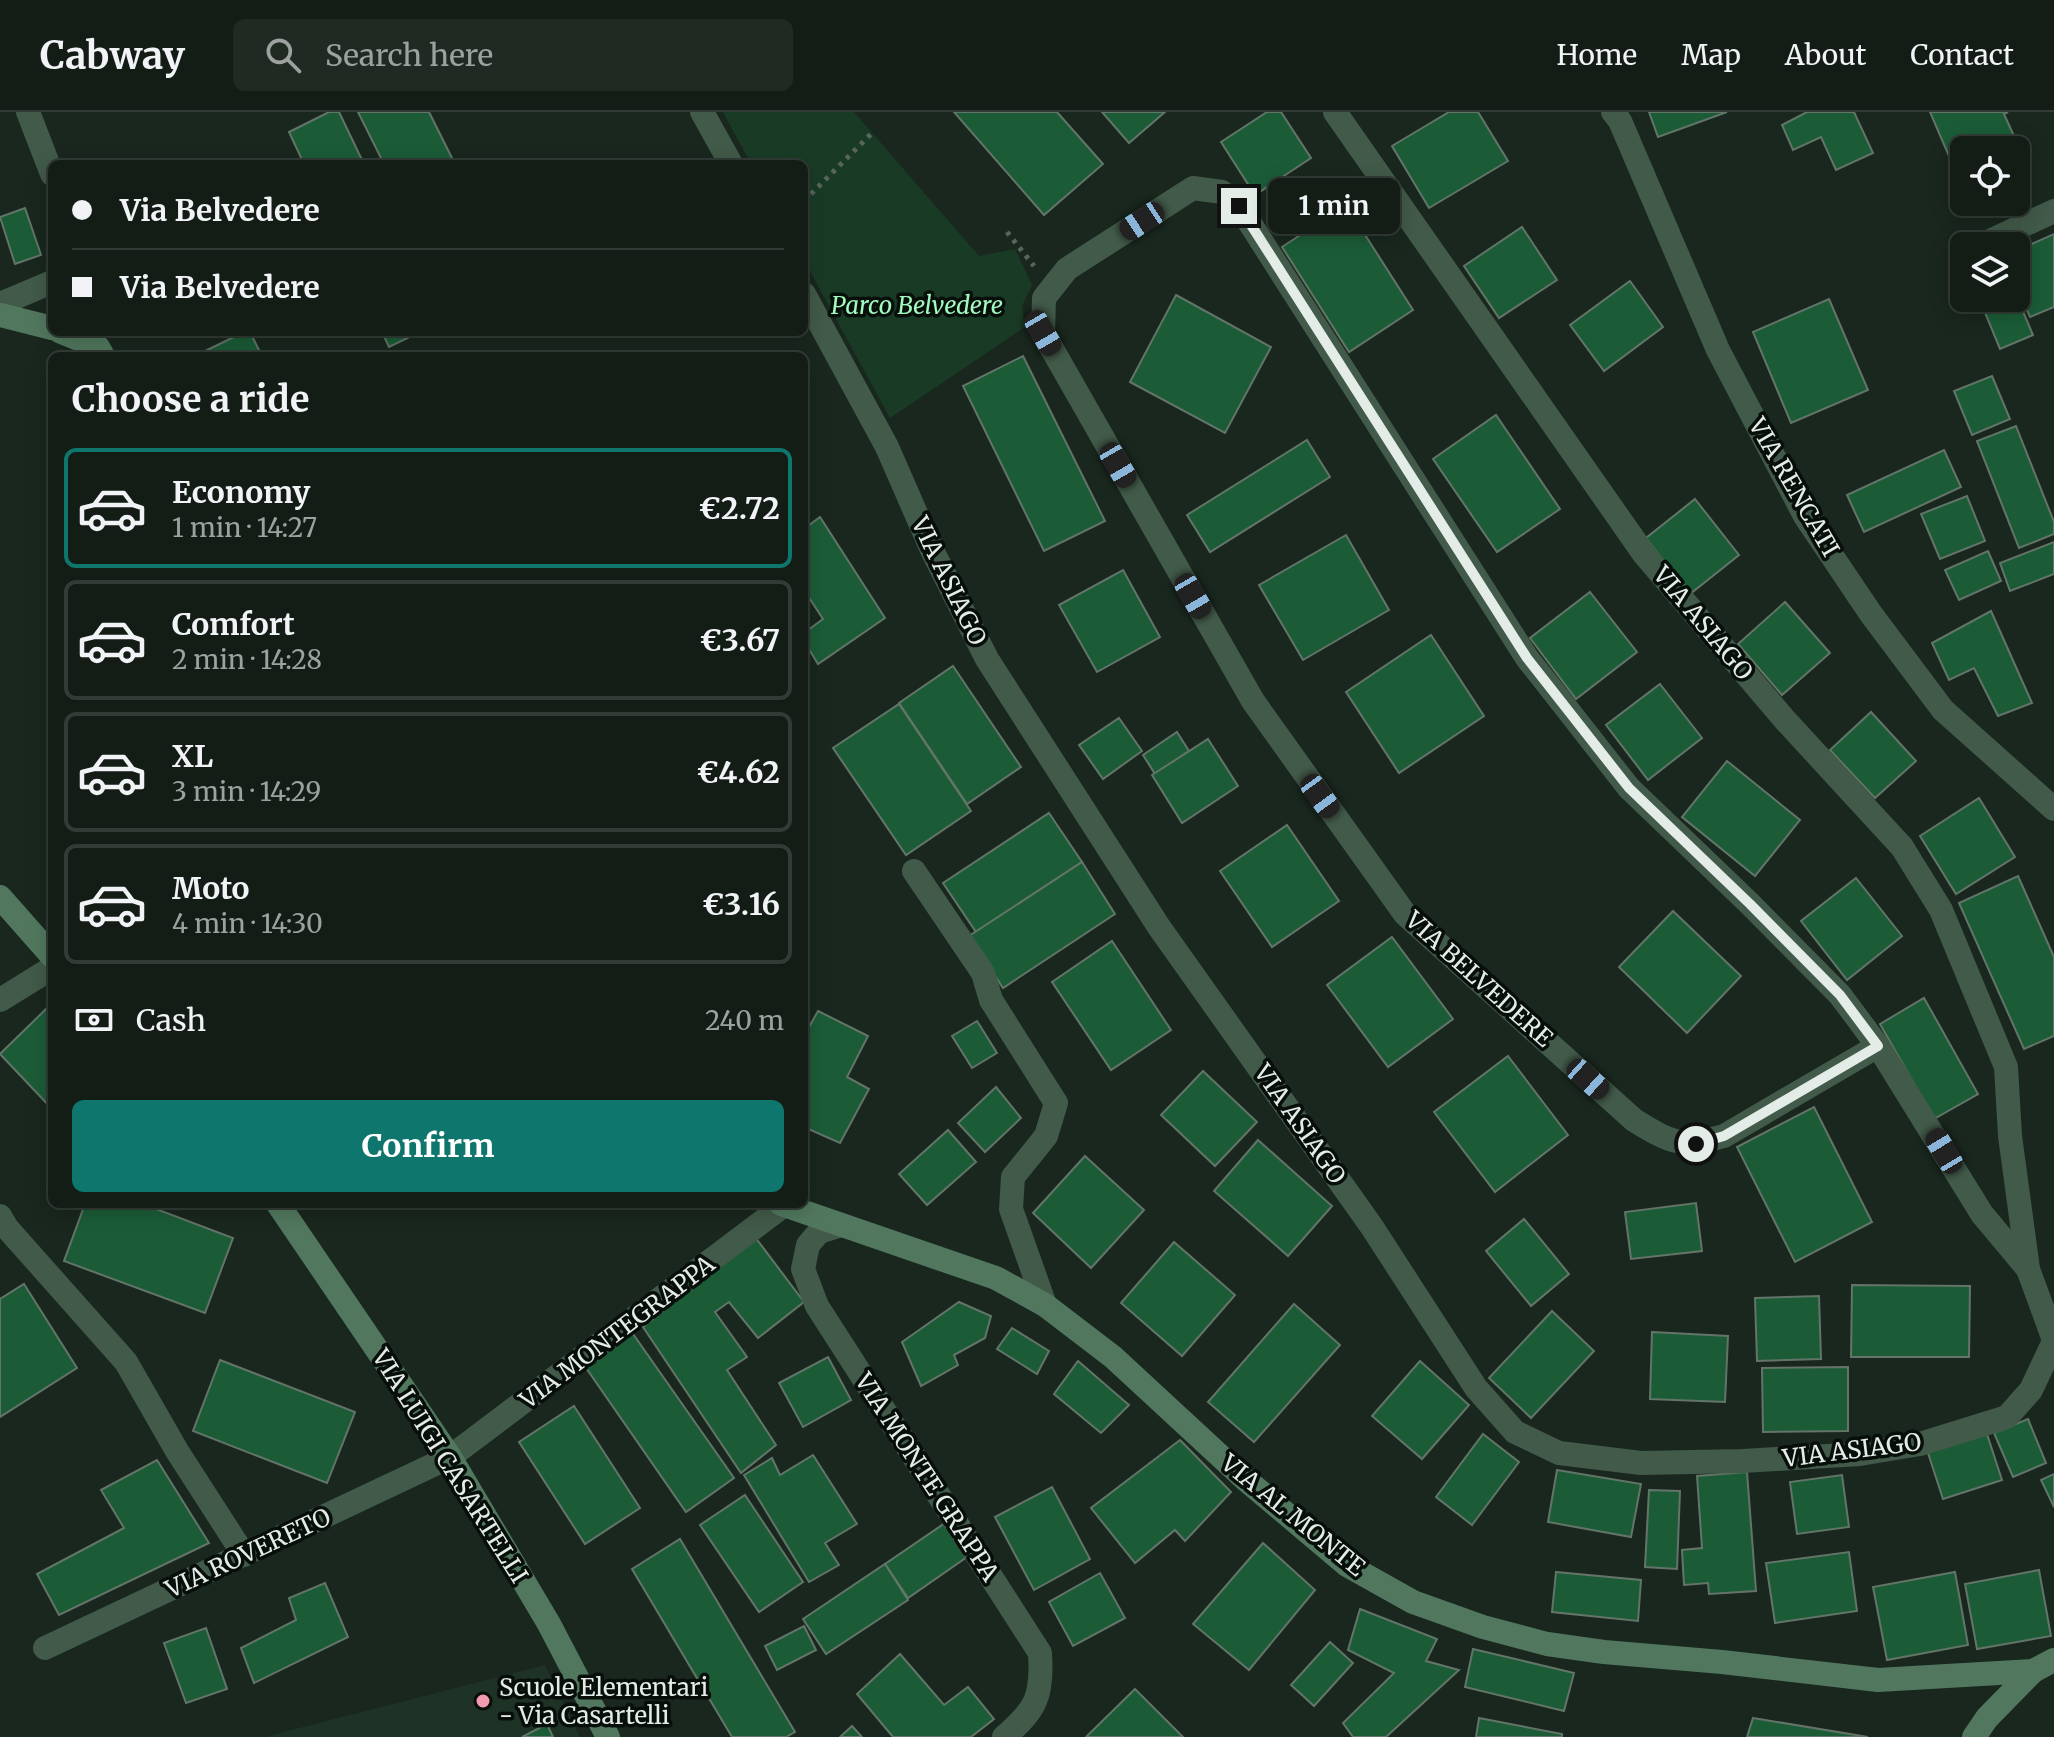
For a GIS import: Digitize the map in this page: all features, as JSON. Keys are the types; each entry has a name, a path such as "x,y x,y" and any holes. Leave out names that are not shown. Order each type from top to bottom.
{"main road":[{"path":"0,315 48,327"},
{"path":"73,336 99,345"},
{"path":"0,897 48,951"},
{"name":"VIA LUIGI CASARTELLI","path":"281,1208 450,1457 549,1624 608,1737"},
{"name":"VIA AL MONTE","path":"791,1208 996,1278 1045,1305 1113,1357 1245,1479 1347,1565 1413,1602 1483,1627 1562,1646 1878,1680 1960,1676 2044,1665"},
{"path":"1980,1728 2044,1665"},
{"path":"1960,1676 1981,1689 1987,1697 1990,1707 1980,1728"}],"street":[{"path":"28,112 48,164"},
{"path":"702,112 729,160"},
{"name":"VIA ASIAGO","path":"808,301 887,447 932,550 987,659 1159,927 1372,1227 1476,1388 1515,1432 1559,1453 1641,1463 1743,1461 1860,1454 1920,1444 2007,1417 2031,1390 2054,1340 2028,1269 2010,1136 2006,1067 1941,910 1902,847 1785,720 1644,554 1335,112"},
{"name":"VIA RENCATI","path":"1613,112 1620,121 1718,350 1805,516 1871,614 1943,710 2054,809"},
{"path":"1052,288 1067,269 1193,188 1222,192 1239,206 1527,658 1629,788 1840,995 1878,1046 1982,1214 2028,1269"},
{"path":"2009,232 2054,211"},
{"path":"0,304 48,284"},
{"name":"VIA BELVEDERE","path":"1052,288 1044,298 1043,333 1253,701 1405,914 1634,1120 1666,1140 1696,1144 1724,1136 1878,1046"},
{"path":"914,871 983,973 991,1000 1056,1103 1046,1136 1013,1177 1011,1209 1045,1305"},
{"path":"0,1000 48,970"},
{"name":"VIA MONTEGRAPPA","path":"450,1457 778,1208"},
{"path":"0,1216 7,1228 126,1362 177,1451 244,1555"},
{"name":"VIA MONTE GRAPPA","path":"841,1225 819,1232 808,1245 803,1269 817,1306 1040,1653 1042,1684 1027,1717 1004,1737"},
{"name":"VIA ROVERETO","path":"45,1648 450,1457"}],"path":[{"path":"808,197 872,133"},
{"path":"1007,232 1052,288"}],"shaded area":[{"name":"Scuole Elementari - Via Casartelli","path":"545,1665 580,1737 264,1737"}],"green space":[{"name":"Parco Belvedere","path":"723,112 854,112 979,256 1015,249 1032,285 1022,306 1025,327 890,418 808,267 808,160 749,160"}],"building":[{"path":"329,112 339,112 362,160 302,160 289,132"},
{"path":"358,112 429,112 453,160 382,160"},
{"path":"954,112 1057,112 1103,164 1044,215"},
{"path":"1102,112 1165,112 1129,143"},
{"path":"1267,112 1281,112 1311,158 1255,195 1221,142"},
{"path":"1449,112 1478,112 1508,161 1429,208 1392,146"},
{"path":"1649,112 1727,112 1658,137"},
{"path":"1807,112 1854,112 1873,153 1836,170 1821,137 1793,150 1782,125"},
{"path":"1930,112 2008,112 2004,114 2014,136 1950,136 1950,158"},
{"path":"1346,205 1413,310 1349,352 1282,247"},
{"path":"25,208 41,255 15,264 0,217"},
{"path":"1522,227 1557,280 1499,318 1464,266"},
{"path":"2054,234 2054,307 2030,317 2028,312 2030,245"},
{"path":"1630,281 1663,327 1604,371 1570,325"},
{"path":"1176,295 1271,347 1225,433 1130,382"},
{"path":"1829,299 1868,390 1791,423 1753,332"},
{"path":"1985,312 2023,312 2033,335 2000,349"},
{"path":"236,336 252,336 260,352 203,352"},
{"path":"384,336 412,336 389,347"},
{"path":"1023,356 1105,521 1044,551 963,386"},
{"path":"1992,376 2010,419 1972,435 1954,391"},
{"path":"1496,415 1560,509 1497,552 1433,459"},
{"path":"2016,426 2054,522 2054,534 2019,548 1977,441"},
{"path":"1307,440 1330,477 1210,552 1187,515"},
{"path":"1944,450 1961,487 1864,532 1847,495"},
{"path":"1967,496 1985,541 1940,559 1921,514"},
{"path":"1695,499 1739,555 1690,594 1646,538"},
{"path":"820,517 885,618 818,664 808,648 808,630 823,619 808,596 808,526"},
{"path":"1346,535 1389,610 1303,660 1259,585"},
{"path":"2054,542 2054,574 2010,591 2000,563"},
{"path":"1988,551 2001,581 1959,600 1945,570"},
{"path":"1123,570 1160,637 1097,672 1059,605"},
{"path":"1590,592 1637,652 1576,699 1530,638"},
{"path":"1785,602 1830,653 1782,695 1738,644"},
{"path":"1991,611 2032,703 1998,716 1974,668 1949,680 1932,643"},
{"path":"1431,635 1484,716 1399,773 1346,692"},
{"path":"953,666 1021,767 967,804 899,703"},
{"path":"1660,684 1702,738 1648,780 1606,725"},
{"path":"899,704 971,811 906,855 833,748"},
{"path":"1871,712 1916,761 1875,798 1830,750"},
{"path":"1119,718 1142,751 1103,779 1079,745"},
{"path":"1177,732 1189,751 1155,774 1143,755"},
{"path":"1208,739 1238,786 1182,823 1152,775"},
{"path":"1727,761 1800,820 1755,876 1682,817"},
{"path":"1979,798 2015,857 1956,894 1920,836"},
{"path":"1049,813 1082,862 976,932 943,883"},
{"path":"1287,825 1339,901 1272,947 1220,871"},
{"path":"1082,862 1115,914 1003,988 969,936"},
{"path":"2018,876 2054,957 2054,1036 2024,1049 1959,903"},
{"path":"1856,878 1902,936 1847,980 1801,921"},
{"path":"1673,911 1741,976 1687,1033 1619,967"},
{"path":"1392,937 1453,1019 1388,1067 1327,985"},
{"path":"1112,941 1171,1030 1111,1070 1052,982"},
{"path":"1924,998 1978,1094 1934,1119 1880,1024"},
{"path":"46,1009 48,1011 48,1105 0,1054"},
{"path":"818,1011 868,1036 847,1077 869,1089 840,1143 808,1129 808,1029"},
{"path":"977,1021 997,1053 972,1068 952,1036"},
{"path":"1508,1056 1568,1135 1495,1192 1434,1112"},
{"path":"1203,1071 1257,1122 1215,1166 1161,1115"},
{"path":"996,1087 1021,1118 985,1152 958,1123"},
{"path":"1814,1107 1872,1222 1795,1262 1737,1147"},
{"path":"948,1130 976,1162 927,1205 899,1174"},
{"path":"1258,1140 1332,1206 1288,1256 1214,1191"},
{"path":"1085,1156 1144,1210 1091,1268 1033,1213"},
{"path":"1696,1203 1702,1251 1631,1259 1625,1212"},
{"path":"84,1208 154,1208 233,1238 205,1313 64,1261"},
{"path":"1524,1219 1569,1274 1531,1306 1486,1251"},
{"path":"755,1237 804,1302 758,1338 729,1302 715,1312 747,1357 727,1370 776,1445 741,1473 643,1327"},
{"path":"1174,1242 1235,1295 1182,1356 1121,1303"},
{"path":"24,1284 77,1368 0,1417 0,1299"},
{"path":"1852,1285 1970,1286 1969,1357 1851,1357"},
{"path":"1819,1296 1821,1359 1757,1361 1755,1298"},
{"path":"959,1302 991,1316 985,1338 954,1355 958,1365 921,1386 902,1342"},
{"path":"1294,1304 1340,1345 1254,1442 1208,1402"},
{"path":"1552,1311 1594,1351 1531,1418 1489,1378"},
{"path":"1012,1328 1049,1351 1037,1374 997,1349"},
{"path":"631,1331 734,1478 686,1512 584,1365"},
{"path":"1652,1332 1728,1336 1725,1402 1650,1399"},
{"path":"828,1357 851,1400 803,1427 779,1383"},
{"path":"220,1360 355,1412 327,1483 193,1431"},
{"path":"1078,1361 1129,1405 1101,1433 1054,1394"},
{"path":"1420,1361 1469,1405 1422,1459 1372,1416"},
{"path":"1848,1367 1848,1431 1763,1432 1762,1368"},
{"path":"574,1406 640,1508 585,1544 519,1442"},
{"path":"2028,1419 2046,1463 2013,1477 1994,1433"},
{"path":"1986,1431 2002,1480 1943,1499 1927,1450"},
{"path":"1483,1434 1519,1462 1472,1525 1436,1497"},
{"path":"1180,1440 1231,1492 1185,1541 1175,1530 1135,1563 1091,1508"},
{"path":"813,1455 857,1524 825,1543 839,1565 809,1582 744,1475 772,1458 780,1475"},
{"path":"157,1460 209,1543 59,1615 37,1574 124,1528 101,1490"},
{"path":"1557,1470 1641,1484 1631,1537 1548,1522"},
{"path":"1747,1472 1756,1591 1709,1594 1708,1583 1684,1585 1682,1550 1702,1548 1697,1476"},
{"path":"2054,1474 2054,1507 2041,1480"},
{"path":"1842,1475 1849,1527 1797,1534 1790,1482"},
{"path":"1052,1487 1090,1559 1034,1590 995,1517"},
{"path":"1649,1490 1680,1491 1677,1569 1645,1567"},
{"path":"745,1495 803,1582 759,1612 700,1525"},
{"path":"945,1523 967,1557 908,1598 885,1564"},
{"path":"680,1539 795,1732 786,1737 732,1737 632,1569"},
{"path":"1263,1543 1315,1590 1249,1670 1193,1624"},
{"path":"1849,1552 1857,1611 1775,1623 1766,1563"},
{"path":"885,1564 908,1600 826,1654 803,1619"},
{"path":"2039,1570 2051,1636 1977,1649 1965,1584"},
{"path":"1556,1572 1641,1580 1638,1621 1552,1612"},
{"path":"1955,1572 1968,1645 1887,1660 1873,1587"},
{"path":"1100,1573 1125,1618 1073,1646 1049,1602"},
{"path":"325,1583 348,1637 254,1683 241,1648 296,1620 289,1598"},
{"path":"1360,1609 1437,1639 1426,1661 1459,1670 1386,1737 1353,1737 1343,1723 1394,1673 1348,1650"},
{"path":"804,1626 816,1650 777,1670 765,1646"},
{"path":"206,1628 227,1689 186,1703 164,1643"},
{"path":"1330,1642 1353,1663 1314,1706 1291,1685"},
{"path":"1473,1649 1574,1673 1564,1711 1465,1687"},
{"path":"900,1654 944,1705 968,1687 994,1719 971,1737 893,1737 857,1694"},
{"path":"1135,1689 1183,1737 1086,1737"},
{"path":"1479,1718 1562,1734 1562,1737 1476,1737"},
{"path":"1753,1718 1868,1737 1747,1737"},
{"path":"547,1724 553,1737 522,1737"},
{"path":"852,1726 862,1737 840,1737"}],"place":[{"name":"Scuole Elementari - Via Casartelli","path":"483,1701"}],"route":[{"path":"1239,206 1527,658 1629,788 1840,995 1878,1046 1724,1136 1696,1144"}]}
